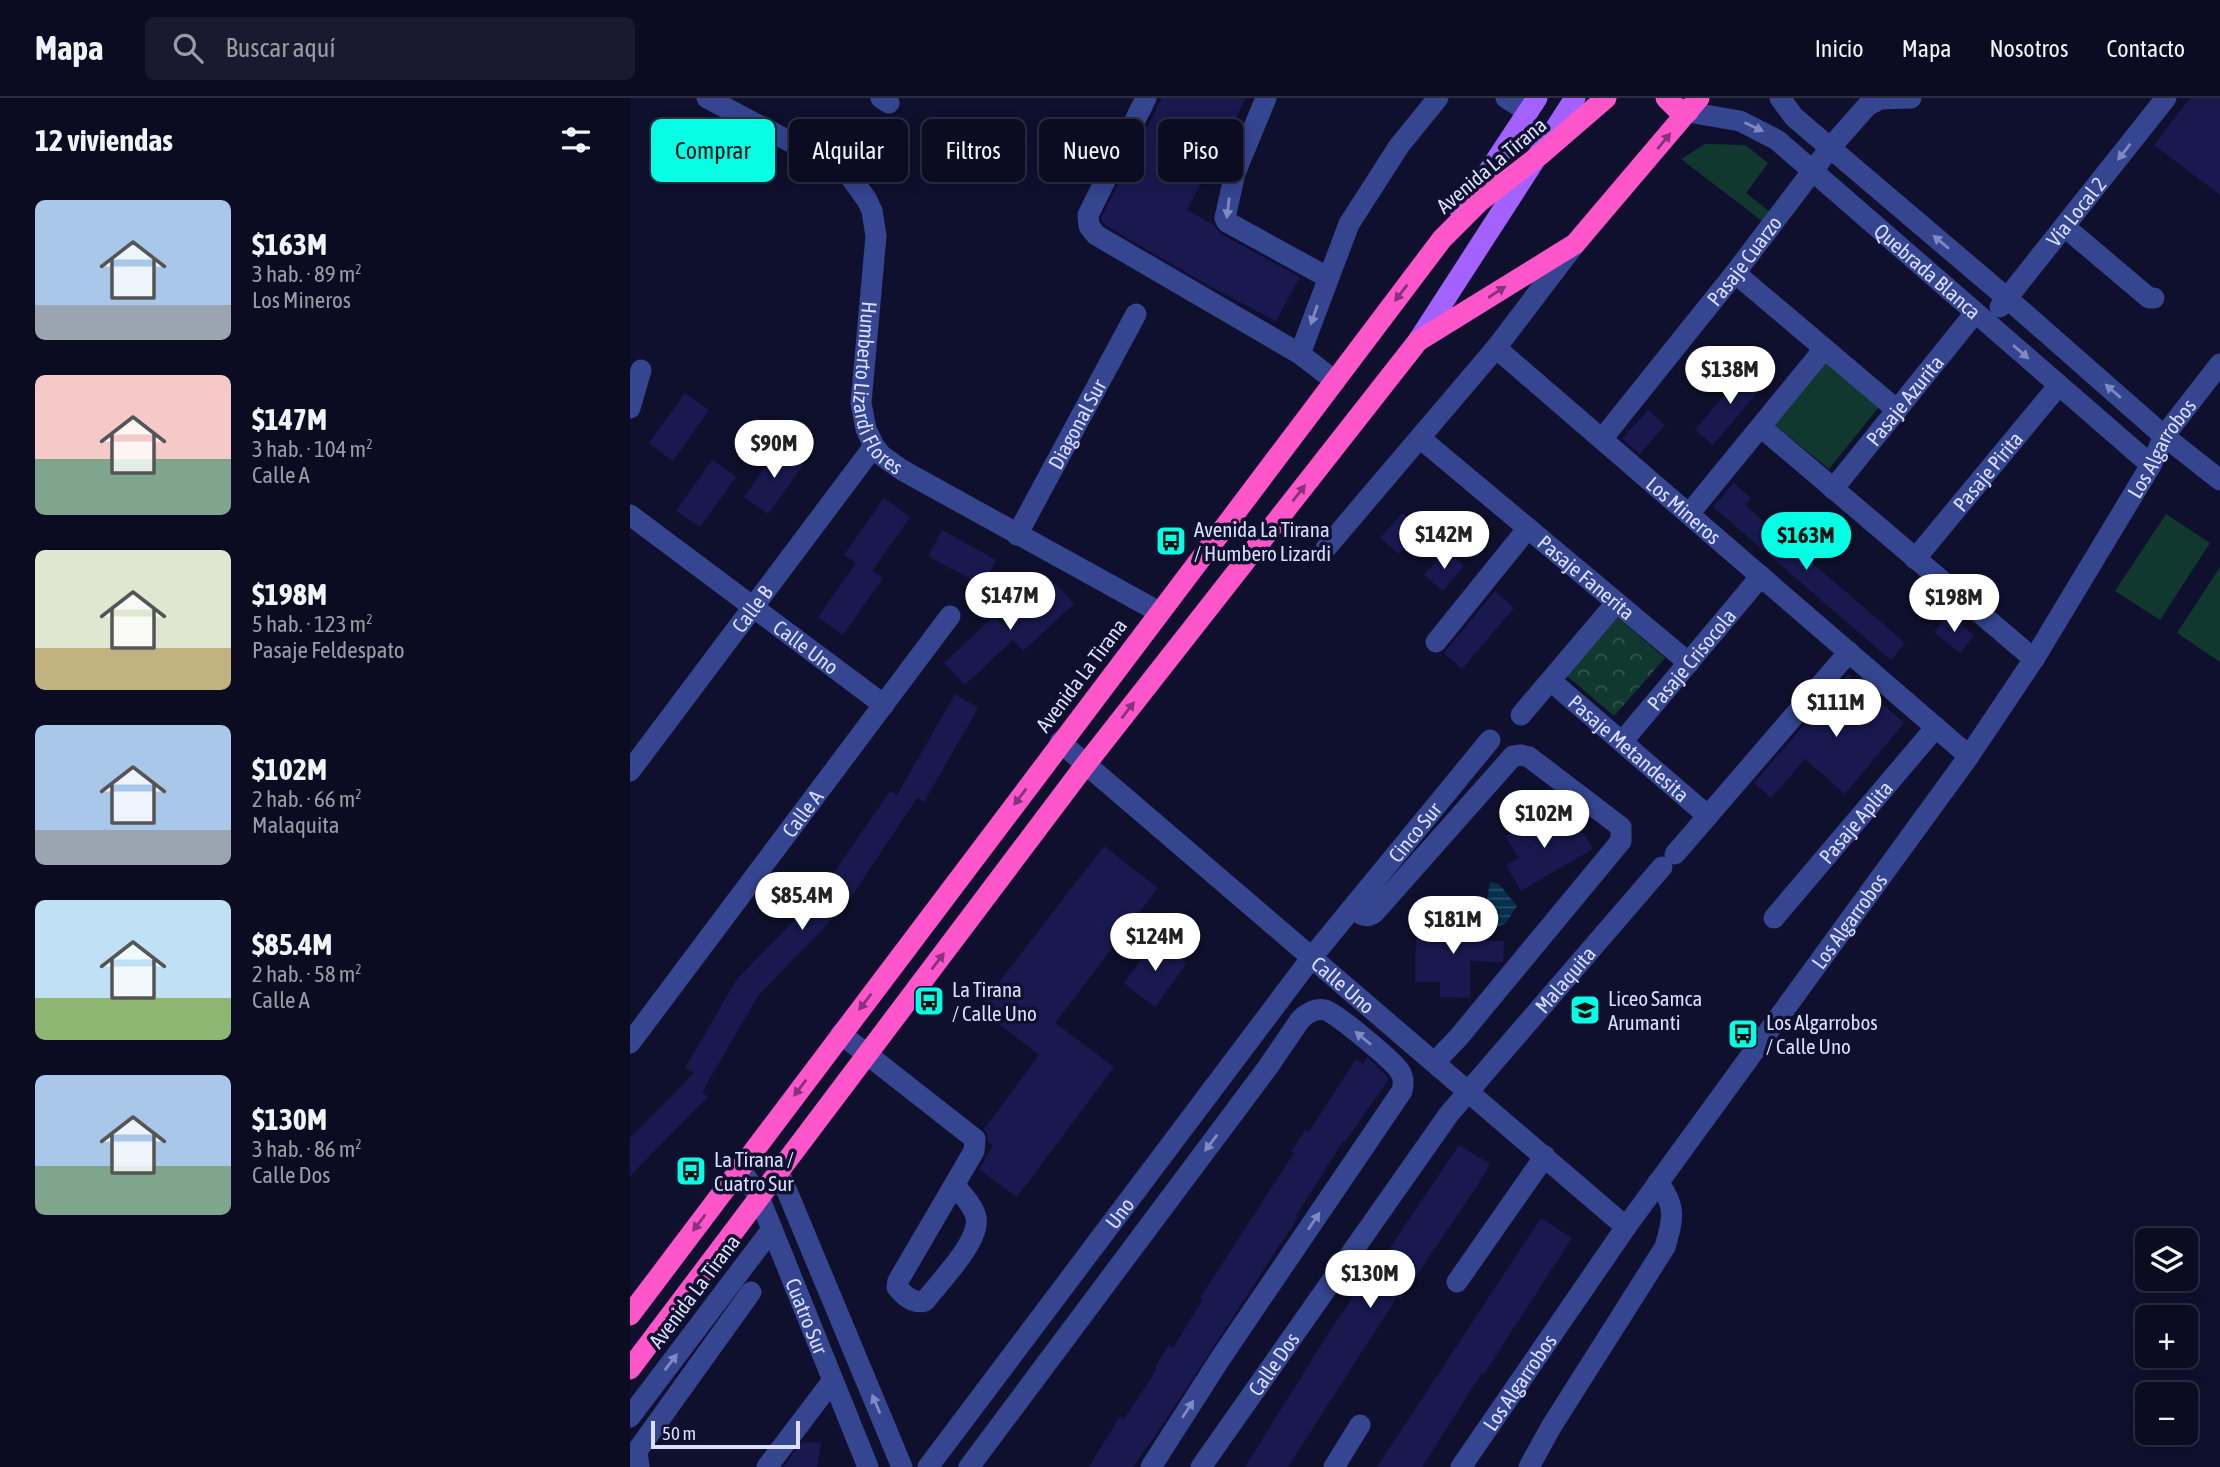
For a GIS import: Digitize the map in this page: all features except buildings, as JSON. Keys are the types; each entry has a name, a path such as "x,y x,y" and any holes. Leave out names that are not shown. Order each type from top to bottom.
{"highway":[{"name":"Avenida La Tirana","path":"630,1315 1060,742 1443,239 1479,202 1540,155 1606,98"},
{"path":"1666,98 1675,107 1693,105"},
{"name":"Avenida La Tirana","path":"630,1369 1086,764 1418,341 1575,244 1693,105"}],"main road":[{"path":"1418,341 1575,98"},
{"path":"1443,239 1533,105"}],"street":[{"name":"Humberto Lizardi Flores","path":"707,98 836,166 849,175 867,200 872,211 876,236 861,403 866,429 881,456 1160,612"},
{"path":"1146,98 1088,215 1089,226 1096,235 1300,354 1335,380"},
{"path":"1266,98 1235,173 1227,222 1327,277"},
{"path":"1300,354 1349,224 1376,179 1438,98"},
{"path":"1506,98 1533,105"},
{"name":"Quebrada Blanca","path":"1780,98 1794,117 2164,436 2220,480"},
{"name":"Pasaje Cuarzo","path":"1602,439 1735,274 1830,148 1867,106 1880,99 1911,98"},
{"name":"Vía Local 2","path":"1981,318 2008,299 2166,98"},
{"name":"Quebrada Blanca","path":"1693,105 1753,126 1777,141 2151,465"},
{"path":"2065,227 2149,298 2154,298"},
{"name":"Avenida La Tirana","path":"1326,548 1496,348 1575,244"},
{"path":"1735,274 1897,410"},
{"name":"Diagonal Sur","path":"1017,534 1136,314"},
{"name":"Pasaje Azurita","path":"1833,489 1897,410 1981,318"},
{"name":"Los Mineros","path":"1496,348 1969,755"},
{"path":"1689,514 1824,349"},
{"name":"Los Algarrobos","path":"1461,1467 1658,1182 1969,755 2034,659 2151,465 2164,436 2220,364"},
{"path":"630,408 641,370"},
{"name":"Pasaje Pirita","path":"1915,559 2059,386"},
{"path":"1761,427 2034,659"},
{"name":"Pasaje Fanerita","path":"1420,438 1689,663"},
{"name":"Calle B","path":"630,771 874,446"},
{"name":"Calle Uno","path":"630,514 884,705"},
{"path":"1436,642 1528,528"},
{"name":"Pasaje Crisocola","path":"1622,742 1761,576"},
{"path":"1521,715 1616,603"},
{"name":"Calle A","path":"631,1038 950,616"},
{"name":"Malaquita","path":"1469,1092 1849,652"},
{"name":"Pasaje Metandesita","path":"1550,681 1708,816"},
{"name":"Pasaje Aplita","path":"1774,918 1936,727"},
{"name":"Cinco Sur","path":"1312,957 1490,740"},
{"name":"Calle Uno","path":"1060,742 1626,1227"},
{"path":"1353,908 1364,916 1374,913 1513,756 1529,757 1621,827 1620,841 1458,1038 1435,1062"},
{"name":"Uno","path":"928,1467 1312,957"},
{"path":"969,1467 1268,1067 1300,1020 1310,1012 1327,1010 1396,1066 1403,1078 1402,1091 1220,1359 1151,1467"},
{"path":"841,1034 975,1139 974,1151 954,1185 898,1281 897,1287 919,1303 925,1301 965,1250 976,1230 976,1216 954,1185"},
{"name":"Calle Dos","path":"1210,1464 1449,1114 1469,1092"},
{"path":"1457,1282 1545,1156"},
{"name":"Cuatro Sur","path":"740,1168 759,1197 868,1467"},
{"name":"Cuatro Sur","path":"779,1172 902,1467"},
{"path":"1529,1467 1551,1427 1665,1247 1673,1218 1670,1198 1658,1182"},
{"name":"Avenida La Tirana","path":"630,1417 772,1229"},
{"path":"635,1455 751,1292"},
{"path":"767,1467 833,1380"},
{"path":"1335,1467 1360,1425"}],"green space":[{"path":"1705,144 1745,145 1768,163 1746,193 1769,211 1762,221 1681,159"},
{"path":"1825,363 1879,407 1829,469 1775,425"},
{"path":"2166,514 2210,543 2160,620 2115,591"},
{"path":"2220,567 2220,662 2177,633"},
{"path":"1617,617 1665,658 1614,716 1566,675"}],"water":[{"path":"1490,882 1499,884 1517,906 1506,923 1496,928 1484,919"}],"place":[{"name":"Avenida La Tirana / Humbero Lizardi","path":"1171,541"},
{"name":"La Tirana / Calle Uno","path":"929,1001"},
{"name":"Liceo Samca Arumanti","path":"1585,1010"},
{"name":"Los Algarrobos / Calle Uno","path":"1743,1034"},
{"name":"La Tirana / Cuatro Sur","path":"691,1171"}]}
